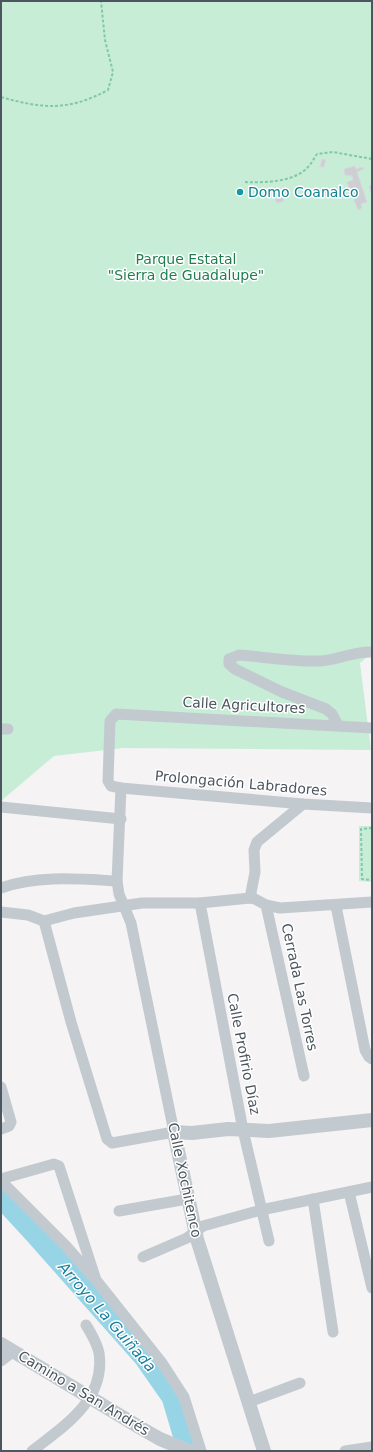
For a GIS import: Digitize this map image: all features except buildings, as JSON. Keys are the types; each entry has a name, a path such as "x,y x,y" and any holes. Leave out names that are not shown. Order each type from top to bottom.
{"street":[{"path":"338,725 332,714 326,709 282,692 235,669 230,664 229,659 239,655 304,662 323,660 349,654 372,652"},
{"name":"Calle Agricultores","path":"109,784 110,721 114,715 119,714 338,725 372,728"},
{"name":"Prolongación Labradores","path":"109,784 121,788 303,804 372,808"},
{"name":"Calle Xochitenco","path":"121,788 121,819 117,881 123,905 131,923 187,1199 195,1231 264,1451"},
{"path":"250,898 255,872 254,850 257,842 303,804"},
{"path":"1,807 121,819"},
{"path":"1,888 14,883 61,878 117,881"},
{"path":"1,912 28,916 44,921 74,913 142,903 200,903 250,898 266,905 280,908 336,906 372,902"},
{"name":"Calle Profirio Díaz","path":"200,903 243,1130 269,1241"},
{"name":"Cerrada Las Torres","path":"266,905 304,1076"},
{"path":"336,906 365,1050 370,1058"},
{"path":"44,921 71,1022 107,1140 112,1143 174,1132 192,1133 228,1129 269,1131 372,1120"},
{"path":"1,1087 11,1122 9,1126 1,1129"},
{"path":"96,1280 60,1166 54,1164 1,1180 66,1246 139,1332 181,1391 201,1451"},
{"path":"143,1257 187,1238 203,1226 261,1210 372,1187"},
{"path":"349,1192 372,1288"},
{"path":"119,1211 187,1199"},
{"path":"313,1199 333,1332"},
{"path":"32,1451 81,1411 90,1397 98,1376 99,1352 86,1325"},
{"name":"Camino a San Andrés","path":"1,1344 179,1449"},
{"path":"1,1361 14,1351"},
{"path":"249,1402 300,1383"},
{"path":"345,1451 372,1447"}],"path":[{"path":"1,97 34,104 71,105 91,99 108,90 113,72 105,40 101,1"},
{"path":"245,182 270,181 299,174 308,167 317,154 333,152 372,159"},
{"path":"372,828 361,829 362,879 372,880"}],"green space":[{"name":"Parque Estatal \"Sierra de Guadalupe\"","path":"1,1 372,1 372,653 360,663 371,750 123,748 54,756 1,801"},
{"path":"359,826 372,826 372,882 359,881"}],"waterway":[{"name":"Arroyo La Guiñada","path":"1,1197 144,1357 172,1397 188,1451"}],"place":[{"name":"Domo Coanalco","path":"240,192"}]}
